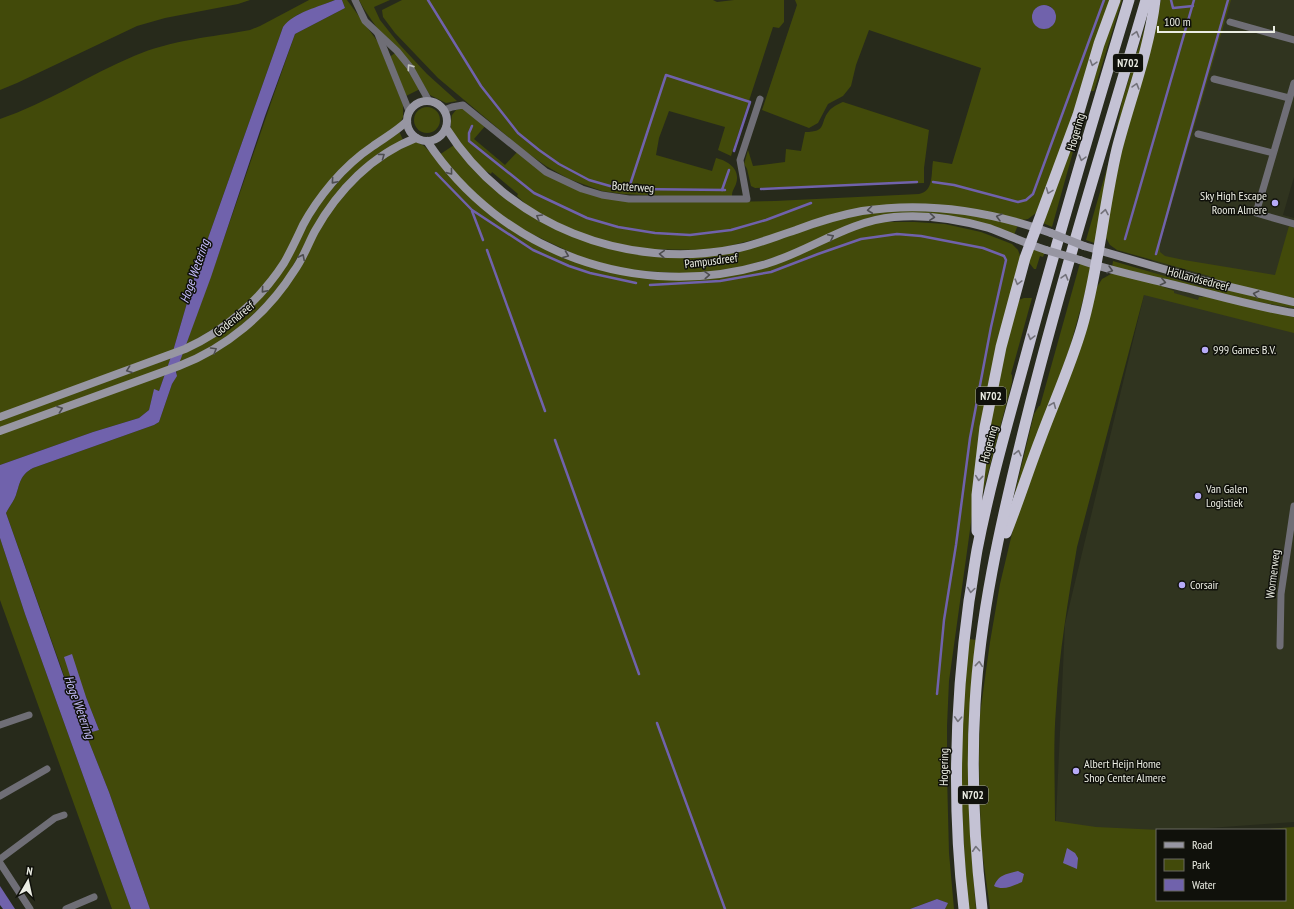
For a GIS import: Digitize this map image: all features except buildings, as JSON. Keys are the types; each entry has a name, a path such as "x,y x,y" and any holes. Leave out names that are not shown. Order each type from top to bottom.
{"highway":[{"name":"N702","path":"977,551 977,495 985,427 1001,347 1025,258 1078,115 1115,0"},
{"name":"Hogering","path":"964,909 960,880 956,807 958,727 961,670 977,551 993,482 1049,272 1092,120 1130,0"},
{"name":"N702","path":"982,909 975,847 973,780 975,710 984,625 995,560 1035,382 1146,0"},
{"name":"N702","path":"995,560 1082,327 1096,266 1107,196 1118,149 1140,73 1155,0"}],"main road":[{"path":"429,101 440,106 444,110 447,122 446,128 442,135 427,141 416,138 411,133 407,121 409,112 418,103 429,101"},
{"name":"Godendreef","path":"0,417 165,357 213,335 252,302 267,286 281,267 310,214 333,182 360,156 407,121"},
{"name":"Pampusdreef","path":"446,128 455,143 487,178 520,205 537,216 558,227 602,244 644,253 670,255 716,252 757,244 820,221 840,216 863,211 912,206 990,214 1051,233"},
{"name":"Godendreef","path":"0,431 194,361 215,349 245,327 276,297 295,271 318,226 343,191 368,166 379,158 400,144 416,138"},
{"name":"Pampusdreef","path":"427,141 456,179 479,202 509,225 531,239 554,250 588,263 616,271 643,275 682,277 716,275 781,259 849,228 871,220 893,217 923,216 956,220 989,229 1030,245 1080,260"},
{"name":"Hollandsedreef","path":"1051,233 1084,246 1205,281 1294,302"},
{"name":"Hollandsedreef","path":"1080,260 1096,266 1230,300 1294,313"}],"street":[{"path":"355,0 365,20 398,51 410,67 429,101"},
{"path":"1230,22 1294,40"},
{"path":"377,32 409,112"},
{"path":"1214,79 1289,98"},
{"path":"1294,83 1256,213 1294,224"},
{"name":"Botterweg","path":"444,110 452,106 463,105 546,172 582,190 592,193 639,200 746,198 740,160 760,98"},
{"path":"1198,134 1273,153"},
{"name":"Wormerweg","path":"1280,646 1281,594 1294,506"},
{"path":"0,725 29,715"},
{"path":"0,796 47,769"},
{"path":"0,859 55,818 64,815"},
{"path":"0,863 30,909"},
{"path":"66,909 94,898"}],"shaded area":[{"path":"1222,0 1294,0 1294,177 1283,215 1294,218 1294,822 1195,829 1156,829 1055,839 1065,624 1169,191"}],"green space":[{"path":"0,0 250,0 238,4 165,18 137,26 0,90"},
{"path":"309,0 335,0 297,15 283,27 196,272 173,351 0,414 0,119 34,105 134,56 162,46 250,30"},
{"path":"342,0 347,0 378,42 403,105 403,117 400,123 339,171 272,277 234,316 185,346 295,34 345,8"},
{"path":"359,0 390,0 374,7 380,20 399,44 427,74 457,101 446,103 430,95 399,49 377,28"},
{"path":"402,0 713,0 717,2 734,0 784,0 784,22 779,28 773,27 731,156 718,150 725,127 669,111 659,138 656,155 712,171 716,158 725,161 732,166 737,174 737,179 732,196 664,196 623,194 602,191 569,179 546,166 526,152 438,78 395,33 383,17 382,10"},
{"path":"795,0 1113,0 1080,99 1036,213 1028,219 1022,220 897,205 712,250 637,249 577,233 533,211 517,196 518,194 492,172 491,174 479,167 451,131 452,115 456,110 463,108 486,125 474,139 505,165 518,151 535,166 593,194 720,202 775,201 919,194 924,192 931,181 933,161 952,164 981,68 869,30 856,65 851,86 843,96 828,104 818,123 809,128 762,110 797,5","holes":["1043,5 1050,6 1053,9 1055,21 1052,26 1045,29 1033,15 1036,8"]},
{"path":"1118,0 1122,0 1094,91 1090,91 1052,227 1043,223"},
{"path":"1161,0 1231,0 1160,243 1160,252 1165,256 1184,260 1275,275 1289,226 1294,228 1294,298 1220,282 1209,276 1117,250 1110,245 1106,238 1111,191"},
{"path":"1149,13 1097,244 1086,240 1119,127 1117,127 1122,101"},
{"path":"395,53 409,70 420,89 406,96 391,58 391,56"},
{"path":"843,102 929,130 924,168 924,183 755,188 751,186 747,169 744,164 748,150 753,166 785,162 786,149 801,151 805,132 812,132 820,129 829,111"},
{"path":"427,107 436,111 440,120 436,129 427,133 418,129 414,120 418,111"},
{"path":"399,131 403,140 375,158 312,232 280,288 232,335 179,364 182,354 237,320 299,239 322,200 356,162"},
{"path":"413,142 417,142 424,146 437,159 455,182 479,205 517,234 556,254 587,266 615,273 732,275 839,234 880,222 945,224 981,232 1012,244 1018,250 1021,258 974,501 949,681 947,775 949,853 954,909 945,909 947,903 937,899 910,909 150,909 109,792 74,704 81,701 91,732 99,730 86,697 72,682 67,684 6,513 15,497 23,476 33,468 159,422 177,370 253,323 342,196 377,162"},
{"path":"454,145 466,161 558,230 679,257 787,236 850,216 908,209 958,212 1018,225 1014,235 992,227 893,214 779,256 734,269 692,274 629,270 585,259 519,228 480,199 439,155"},
{"path":"1032,247 1045,252 1043,257 1040,256 1036,269 1034,269 1027,260"},
{"path":"1113,261 1206,288 1223,288 1294,304 1294,308 1229,297 1112,267"},
{"path":"1080,263 1092,267 1070,347 1009,517 1034,414 1040,406"},
{"path":"1111,274 1117,274 1153,283 1174,291 1174,293 1198,300 1199,297 1207,297 1294,317 1294,333 1144,295 1077,547 1064,627 1057,688 1054,764 1055,821 1096,827 1156,830 1156,901 1286,901 1286,829 1268,829 1294,827 1294,909 990,909 981,843 979,760 980,714 1000,584 1015,521 1097,287 1102,279"},
{"path":"1024,298 1032,298 1011,374 1012,382 982,496 987,433 1016,301"},
{"path":"171,358 167,368 0,429 0,419"},
{"path":"165,374 159,391 154,390 149,410 139,418 93,432 0,465 0,433"},
{"path":"0,538 25,614 131,909 112,909 0,600"},
{"path":"969,639 976,640 969,715 968,779 969,816 976,909 968,909 961,779 962,714"}],"water":[{"path":"335,0 342,0 345,8 295,34 265,116 211,277 176,372 177,376 172,384 159,422 33,468 23,476 15,497 6,513 66,683 72,682 64,657 72,654 86,697 99,730 92,732 81,702 74,704 109,792 150,909 131,909 25,614 0,538 0,465 93,432 139,418 149,410 154,389 159,391 173,351 196,272 283,27 294,17 307,10"},
{"path":"1044,5 1052,9 1056,17 1052,25 1044,29 1036,25 1032,17 1036,9"},
{"path":"1067,848 1075,853 1078,858 1077,869 1063,863"},
{"path":"1018,871 1024,874 1022,882 1004,888 994,886 1001,877"},
{"path":"0,886 15,909 3,909 0,905"},
{"path":"937,899 948,903 945,909 910,909"}],"waterway":[{"path":"428,0 481,86 518,133 559,164 589,180 610,186 634,189 725,190"},
{"path":"933,182 954,185 1018,202 1026,200 1033,194 1104,0"},
{"path":"1171,0 1173,8 1193,6"},
{"path":"1125,239 1194,0"},
{"path":"1156,254 1228,0"},
{"path":"629,188 666,75 750,102 734,151"},
{"path":"472,126 469,133 469,141 534,193 587,218 618,227 655,233 690,235 731,230 766,220 811,203"},
{"path":"722,190 729,170"},
{"path":"436,173 472,210 533,250 569,266 590,273 636,283"},
{"path":"761,189 917,182"},
{"path":"472,211 483,240"},
{"path":"650,285 720,281 771,272 861,239 897,234 921,236 983,248 1004,256 1006,260 991,327 970,438 956,545 944,620 937,694"},
{"path":"487,250 545,411"},
{"path":"555,440 639,674"},
{"path":"657,723 725,909"}],"place":[{"name":"Sky High Escape Room Almere","path":"1275,203"},
{"name":"999 Games B.V.","path":"1205,350"},
{"name":"Van Galen Logistiek","path":"1198,496"},
{"name":"Corsair","path":"1182,585"},
{"name":"Albert Heijn Home Shop Center Almere","path":"1076,771"}],"water label":[{"name":"Hoge Wetering","path":"194,271"},
{"name":"Hoge Wetering","path":"80,707"}]}
